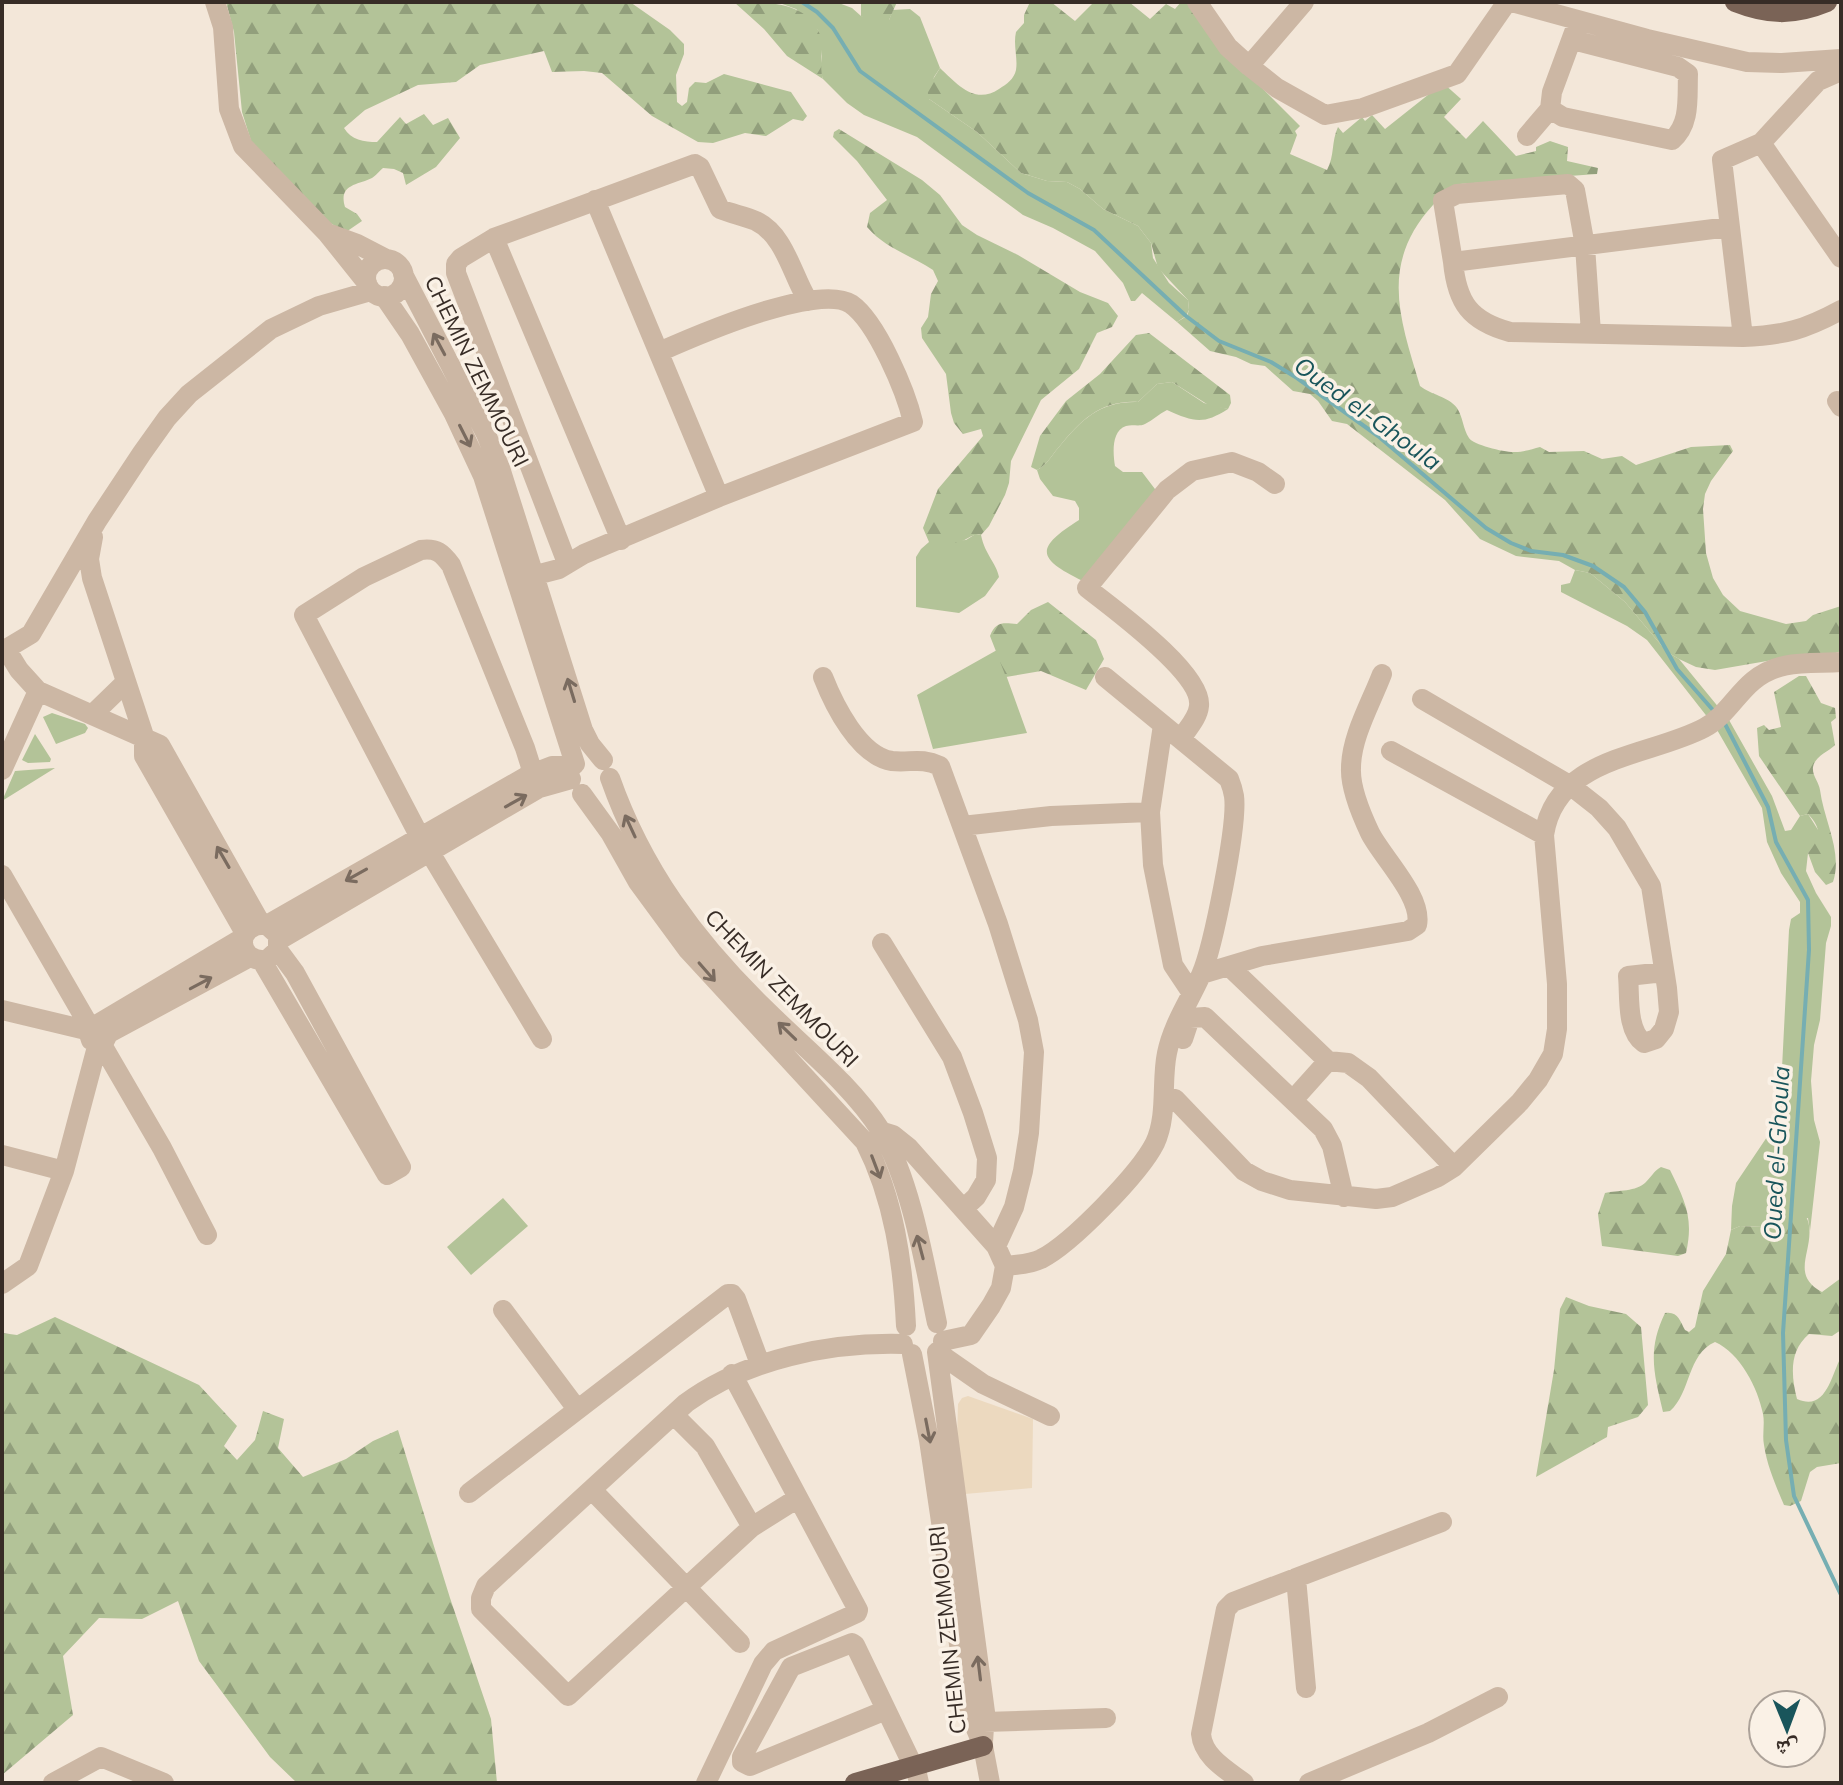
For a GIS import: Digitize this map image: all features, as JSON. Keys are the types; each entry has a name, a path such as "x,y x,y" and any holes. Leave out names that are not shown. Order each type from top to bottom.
{"main road":[{"path":"1735,2 1760,12 1794,13 1827,2"},
{"path":"890,1783 984,1751"},
{"path":"855,1783 916,1774"}],"street":[{"name":"CHEMIN ZEMMOURI","path":"215,2 223,27 229,109 236,134 251,157 327,233 403,322 470,444 483,476 576,776 638,882 688,950 865,1142 876,1164 890,1209 903,1274 907,1341 929,1440 969,1712 984,1751"},
{"path":"1197,2 1228,47 1249,66 1277,88 1325,115 1363,108 1457,74 1510,2 1678,67 1688,74 1685,121 1672,140 1563,117 1550,109"},
{"path":"1249,66 1304,2"},
{"path":"1576,30 1647,39 1747,62 1841,59"},
{"path":"1527,136 1550,109 1552,92 1576,30"},
{"path":"1743,337 1722,160 1761,143 1810,88 1829,74 1841,71"},
{"path":"1761,143 1841,258"},
{"path":"567,563 456,273 456,264 461,258 494,238 695,164 720,209 754,220 767,227 777,239 808,301"},
{"path":"1591,333 1585,246 1575,190 1568,184 1457,194 1443,201 1456,286 1461,300 1489,326 1510,332 1743,337 1780,335 1809,327 1841,310"},
{"path":"595,200 719,497"},
{"path":"1453,262 1729,227"},
{"name":"CHEMIN ZEMMOURI","path":"327,233 386,259"},
{"path":"494,238 621,540"},
{"path":"144,736 38,691 4,649 31,634 97,521 167,418 189,394 271,329 319,306 374,290 397,292 404,281 397,263 386,259 373,263 366,275 374,290"},
{"name":"CHEMIN ZEMMOURI","path":"403,274 486,434 536,575 583,730 607,769 627,823 652,872 680,916 760,1004 855,1098 880,1131 894,1159 908,1202 939,1338 984,1722 984,1751"},
{"path":"536,575 559,569 719,497 913,422 872,326 851,304 838,299 808,301 725,323 659,352"},
{"path":"1181,739 1198,712 1196,690 1169,654 1087,588 1167,490 1192,471 1232,462 1258,472 1275,484"},
{"path":"97,521 89,559 92,578 144,736 144,756 261,941 387,1175 401,1167 295,973 261,941"},
{"path":"529,775 531,767 525,748 456,578 442,554 431,549 421,550 364,577 304,615 426,844 542,1039"},
{"path":"1105,677 1229,779 1234,798 1232,831 1196,983 1177,1020 1166,1055 1170,1098 1244,1171 1262,1181 1290,1190 1376,1199 1392,1197 1454,1167 1520,1102 1553,1054 1557,1029 1557,984 1544,835 1551,809 1571,786 1591,770 1705,727 1729,708 1752,682 1772,669 1791,663 1841,662"},
{"path":"1196,983 1262,956 1408,931 1417,925 1418,918 1410,895 1370,832 1353,787 1352,755 1382,674"},
{"path":"823,677 832,702 862,743 877,756 892,761 926,759 940,766 1018,988 1034,1052 1025,1162 1014,1207 996,1246"},
{"path":"92,715 126,682"},
{"path":"2,770 38,691"},
{"path":"1422,699 1571,786 1599,808 1617,828 1645,873 1654,900 1664,972"},
{"path":"1163,725 1150,812 1153,865 1173,965 1196,983"},
{"path":"1391,751 1544,835"},
{"path":"2,1010 97,1034 426,844 529,775 552,766 576,776 600,793 607,769 588,756 576,776 539,788 426,844"},
{"path":"962,826 1051,816 1150,812"},
{"path":"2,875 162,1148 207,1235"},
{"path":"882,943 952,1057 987,1158 986,1180 976,1197 963,1209"},
{"path":"1234,971 1328,1061 1348,1063 1369,1078 1454,1167"},
{"path":"1005,1266 1040,1259 1063,1244 1125,1185 1156,1141 1170,1098 1186,1026 1190,1018 1200,1015 1209,1020 1328,1135 1344,1197"},
{"path":"2,1284 28,1266 64,1171 97,1034"},
{"path":"1293,1100 1328,1061"},
{"path":"880,1131 893,1135 908,1147 996,1246 1005,1266 1001,1288 975,1331 966,1338 939,1338"},
{"path":"2,1155 64,1171"},
{"path":"469,1493 728,1294 736,1299 760,1364"},
{"path":"503,1310 577,1409"},
{"path":"907,1341 912,1320 930,1318 939,1338 972,1378 1050,1416"},
{"path":"798,1498 752,1527 568,1696 481,1609 486,1586 708,1387 760,1364 869,1343 907,1341 925,1357 939,1338"},
{"path":"706,1783 763,1664 774,1651 858,1612 732,1374"},
{"path":"674,1415 705,1446 752,1527"},
{"path":"593,1491 740,1643"},
{"path":"1244,1783 1211,1757 1201,1734 1226,1609 1233,1602 1442,1522"},
{"path":"1296,1578 1306,1688"},
{"path":"886,1710 750,1766 742,1762 791,1667 848,1643 855,1645 886,1710 916,1774"},
{"path":"1309,1783 1428,1733 1498,1697"},
{"path":"984,1722 1106,1718"},
{"path":"984,1751 990,1783"},
{"path":"53,1783 101,1757 153,1781"}],"green space":[{"path":"226,2 630,2 670,30 684,44 684,54 676,75 677,102 682,106 687,102 689,88 695,82 706,83 724,74 791,92 807,116 803,121 793,119 766,136 745,133 713,143 698,142 652,116 602,73 552,72 544,51 480,65 456,82 418,85 365,110 344,128 358,140 377,142 400,117 406,124 424,114 433,125 448,118 460,138 436,167 406,185 403,173 383,168 372,178 347,190 344,194 345,207 362,221 346,232 330,223 252,144 242,112 234,32"},
{"path":"734,2 781,5 811,20 820,36 823,79 787,56 764,29"},
{"path":"777,2 836,2 852,8 861,16 889,20 893,10 910,9 920,17 940,68 934,77 929,99 977,132 1021,173 1047,181 1067,182 1103,209 1138,226 1151,243 1153,258 1169,283 1188,300 1186,316 1177,322 1142,293 1131,301 1123,283 1095,251 1023,215 917,137 864,115 847,103 823,79 818,30 796,9"},
{"path":"861,2 897,2 889,20 881,26 861,16"},
{"path":"1030,2 1051,2 1075,21 1094,2 1129,2 1150,19 1166,4 1175,9 1181,2 1191,2 1240,66 1300,126 1295,131 1297,135 1290,154 1327,170 1338,127 1343,133 1362,117 1365,121 1372,115 1385,129 1443,83 1461,99 1444,117 1466,139 1483,121 1516,156 1536,151 1536,147 1550,141 1568,147 1567,161 1598,168 1597,174 1460,184 1446,189 1416,227 1405,249 1400,271 1401,315 1420,386 1453,404 1472,441 1505,451 1522,452 1540,447 1549,452 1584,451 1602,459 1622,456 1636,465 1691,447 1730,445 1733,451 1711,481 1703,509 1706,553 1713,578 1723,595 1740,611 1786,624 1806,621 1813,615 1841,606 1841,651 1715,670 1696,667 1679,659 1667,652 1625,602 1590,573 1575,570 1559,561 1516,556 1480,539 1445,500 1347,424 1332,421 1310,394 1293,391 1265,366 1210,351 1177,322 1187,316 1188,300 1158,268 1151,243 1138,226 1103,209 1067,182 1047,181 1021,173 977,132 929,99 927,89 940,68 960,86 975,94 990,93 1010,81 1016,70 1016,32 1024,23"},
{"path":"839,129 922,180 940,195 962,225 1080,292 1108,303 1118,316 1112,327 1097,333 1079,369 1041,400 1011,461 1005,495 981,535 954,543 937,543 929,542 923,528 938,489 983,436 981,429 963,434 954,423 946,374 922,338 921,328 928,317 931,294 938,281 933,270 890,246 867,227 870,213 887,200 857,161 833,137"},
{"path":"1149,333 1230,395 1228,409 1210,406 1172,382 1157,384 1138,402 1113,404 1093,414 1075,428 1044,466 1037,470 1031,467 1040,436 1066,401 1100,374 1136,335"},
{"path":"1172,382 1204,403 1228,409 1205,420 1184,417 1167,410 1145,424 1121,429 1114,443 1115,466 1123,472 1142,472 1158,493 1083,581 1056,566 1047,552 1054,538 1079,520 1079,508 1075,501 1053,496 1037,470 1084,420 1102,408 1138,402 1157,384"},
{"path":"981,535 999,577 985,596 959,613 916,607 916,557 921,549 929,542 966,540"},
{"path":"1575,570 1590,573 1625,602 1667,652 1679,659 1729,720 1772,796 1785,831 1791,830 1800,816 1808,814 1820,833 1818,841 1808,853 1806,871 1831,917 1831,926 1826,943 1811,1081 1814,1120 1820,1142 1810,1231 1808,1218 1764,1227 1740,1226 1731,1230 1736,1183 1769,1134 1781,1088 1789,930 1791,919 1800,913 1800,902 1781,873 1767,842 1762,808 1716,728 1647,640 1627,626 1561,592 1561,585 1570,583"},
{"path":"1048,602 1096,640 1104,659 1086,690 1041,671 1006,677 990,636 992,631 1000,624 1017,624 1031,610"},
{"path":"997,650 1027,733 933,749 917,695"},
{"path":"1799,676 1806,676 1821,703 1835,708 1836,718 1831,722 1835,745 1819,757 1813,767 1836,859 1833,882 1826,885 1815,872 1808,853 1817,838 1816,825 1808,814 1800,816 1759,756 1757,728 1764,725 1769,730 1781,727 1774,692"},
{"path":"52,713 85,724 88,728 85,733 56,744 43,717"},
{"path":"35,734 50,762 28,763 22,760"},
{"path":"55,768 2,801 15,771"},
{"path":"1661,1167 1670,1170 1687,1210 1689,1230 1686,1253 1678,1256 1602,1246 1598,1214 1605,1193 1637,1188"},
{"path":"503,1198 528,1226 471,1275 447,1247"},
{"path":"1785,1204 1797,1205 1808,1221 1810,1231 1805,1269 1812,1285 1822,1292 1841,1278 1841,1330 1832,1336 1809,1334 1798,1348 1793,1372 1797,1399 1815,1401 1826,1390 1841,1357 1841,1463 1817,1467 1810,1472 1801,1501 1790,1506 1784,1505 1767,1461 1763,1414 1757,1393 1732,1354 1715,1342 1706,1348 1694,1364 1677,1403 1670,1411 1663,1412 1654,1362 1656,1339 1665,1313 1676,1315 1689,1332 1695,1327 1703,1291 1726,1254 1731,1230 1740,1226 1763,1227"},
{"path":"1566,1297 1626,1314 1641,1327 1648,1405 1638,1417 1608,1427 1607,1437 1536,1477 1554,1370 1560,1309"},
{"path":"55,1317 199,1385 237,1426 224,1446 237,1460 255,1440 263,1411 284,1419 278,1448 303,1477 346,1459 373,1441 398,1430 491,1719 497,1783 297,1783 270,1757 199,1661 178,1601 142,1619 99,1618 63,1656 73,1715 2,1775 2,1333 17,1335"}],"shaded area":[{"path":"968,1396 1033,1419 1032,1488 965,1494 957,1437 958,1404"}],"waterway":[{"name":"Oued el-Ghoula","path":"802,2 833,28 860,71 1028,193 1094,230 1186,316 1219,341 1271,362 1297,378 1378,436 1486,528 1531,551 1563,555 1593,566 1624,587 1645,612 1677,669 1712,709"},
{"name":"Oued el-Ghoula","path":"1724,722 1768,807 1776,842 1808,900 1809,950 1783,1333 1786,1440 1794,1496 1841,1595"}]}
